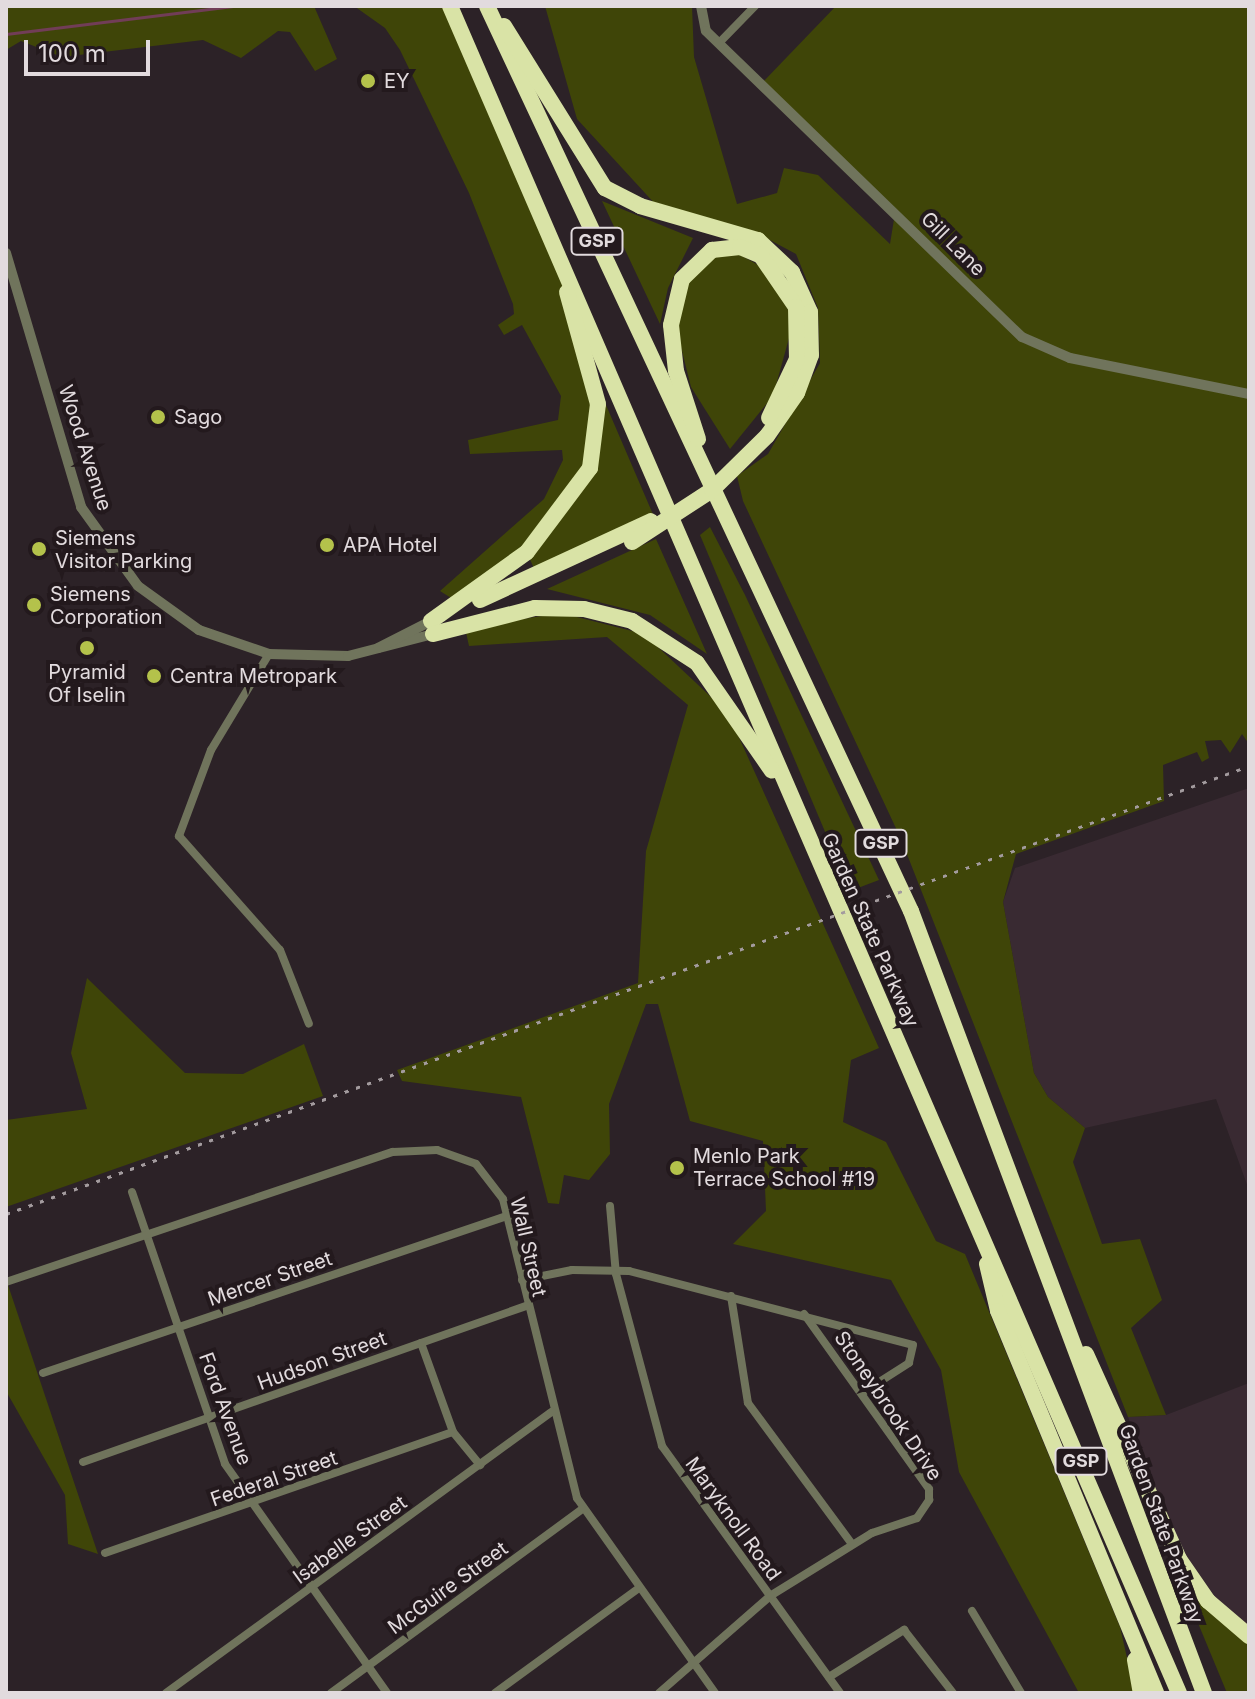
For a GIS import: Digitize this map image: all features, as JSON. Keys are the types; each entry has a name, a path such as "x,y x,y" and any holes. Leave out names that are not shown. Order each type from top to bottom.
{"highway":[{"name":"Garden State Parkway","path":"450,6 1179,1693"},
{"name":"Garden State Parkway","path":"488,6 911,911 1067,1324 1172,1616 1204,1693"},
{"path":"432,628 630,538 698,490 765,432 797,393 811,355 810,312 792,272 758,240 632,204 605,188 488,6"},
{"path":"707,476 676,371 671,325 686,272 719,248 740,247 766,260 797,313 795,365 765,432"},
{"path":"432,628 527,552 569,505 592,462 596,386 560,256"},
{"path":"432,628 535,608 584,609 632,621 697,663 788,793"},
{"path":"980,1230 998,1311 1156,1693"},
{"path":"1067,1324 1102,1381 1179,1559 1208,1601 1249,1636"},
{"path":"1172,1616 1214,1693"},
{"path":"1129,1631 1141,1693"}],"street":[{"name":"Gill Lane","path":"701,6 706,31 1022,337 1070,358 1249,394"},
{"path":"719,43 755,6"},
{"name":"Wood Avenue","path":"6,253 73,486 103,547 179,618 269,654 369,652 432,628"},
{"path":"269,654 211,750 179,831 280,950 309,1024"},
{"name":"Wall Street","path":"6,1282 419,1148 476,1164 491,1178 507,1216 552,1412 582,1509 715,1693"},
{"name":"Ford Avenue","path":"132,1192 209,1418 250,1505 387,1693"},
{"name":"Maryknoll Road","path":"610,1206 616,1270 662,1446 840,1693"},
{"name":"Mercer Street","path":"43,1373 507,1216"},
{"path":"522,1280 616,1270 901,1337 915,1355 862,1393"},
{"path":"659,1693 696,1666 770,1596 852,1544 748,1403 731,1296"},
{"name":"Hudson Street","path":"83,1462 526,1306"},
{"name":"Stoneybrook Drive","path":"804,1314 929,1489 917,1518 852,1544"},
{"path":"421,1343 453,1432 480,1465"},
{"name":"Isabelle Street","path":"166,1693 552,1412"},
{"name":"Federal Street","path":"105,1553 453,1432"},
{"name":"McGuire Street","path":"331,1693 582,1509"},
{"path":"495,1693 639,1588"},
{"path":"972,1611 1021,1693"},
{"path":"829,1677 904,1630 953,1693"}],"shaded area":[{"path":"1249,788 1249,1190 1216,1099 1085,1128 1048,1097 1034,1073 1003,902 1015,868"},
{"path":"1249,1383 1249,1630 1210,1596 1179,1549 1128,1417 1166,1415"}],"green space":[{"path":"314,6 337,59 315,71 290,32 278,31 241,58 203,40 62,57 21,41 6,50 6,8"},
{"path":"354,6 450,6 560,256 598,403 606,405 655,519 537,575 527,553 459,603 440,591 544,499 563,460 562,450 470,454 468,440 558,420 561,396 522,325 504,335 498,325 514,314 513,304 469,193 400,50 385,28"},
{"path":"545,6 692,6 694,57 737,204 777,193 784,168 818,175 890,244 895,213 761,84 836,6 1249,6 1249,744 1242,734 1230,753 1221,740 1205,741 1209,758 1202,762 1197,752 1163,765 1164,801 1016,854 1003,902 1034,1073 1048,1097 1085,1128 1073,1162 1102,1244 1140,1239 1162,1300 1131,1328 1166,1415 1128,1417 901,839 743,501 737,476 768,454 820,363 818,308 796,254 753,231 656,205 577,119"},
{"path":"602,201 693,238 668,288 660,324"},
{"path":"735,252 767,270 794,320 773,396 730,449 691,387 677,331 681,293 708,257"},
{"path":"710,527 879,880 850,891 700,535"},
{"path":"656,539 707,654 650,615 547,589"},
{"path":"561,613 644,634 728,713 879,1048 851,1060 843,1122 886,1142 936,1241 965,1254 1120,1627 1135,1693 1079,1693 959,1472 941,1370 891,1280 733,1244 766,1211 763,1141 690,1121 658,1004 646,1004 609,1104 610,1154 589,1180 564,1175 559,1204 548,1203 521,1097 402,1081 397,1070 638,983 646,851 688,705 607,637 469,646 465,628"},
{"path":"87,978 185,1073 243,1074 304,1044 323,1096 6,1207 6,1120 87,1109 71,1053"},
{"path":"6,1279 98,1554 68,1544 65,1495 6,1391"},
{"path":"1176,1570 1249,1643 1249,1693 1227,1693"}],"waterway":[{"path":"6,34 235,6"}],"railway":[{"path":"6,1214 1249,766"}],"place":[{"name":"EY","path":"368,81"},
{"name":"Sago","path":"158,417"},
{"name":"APA Hotel","path":"327,545"},
{"name":"Siemens Visitor Parking","path":"39,549"},
{"name":"Siemens Corporation","path":"34,605"},
{"name":"Pyramid Of Iselin","path":"87,648"},
{"name":"Centra Metropark","path":"154,676"},
{"name":"Menlo Park Terrace School #19","path":"677,1168"}]}
